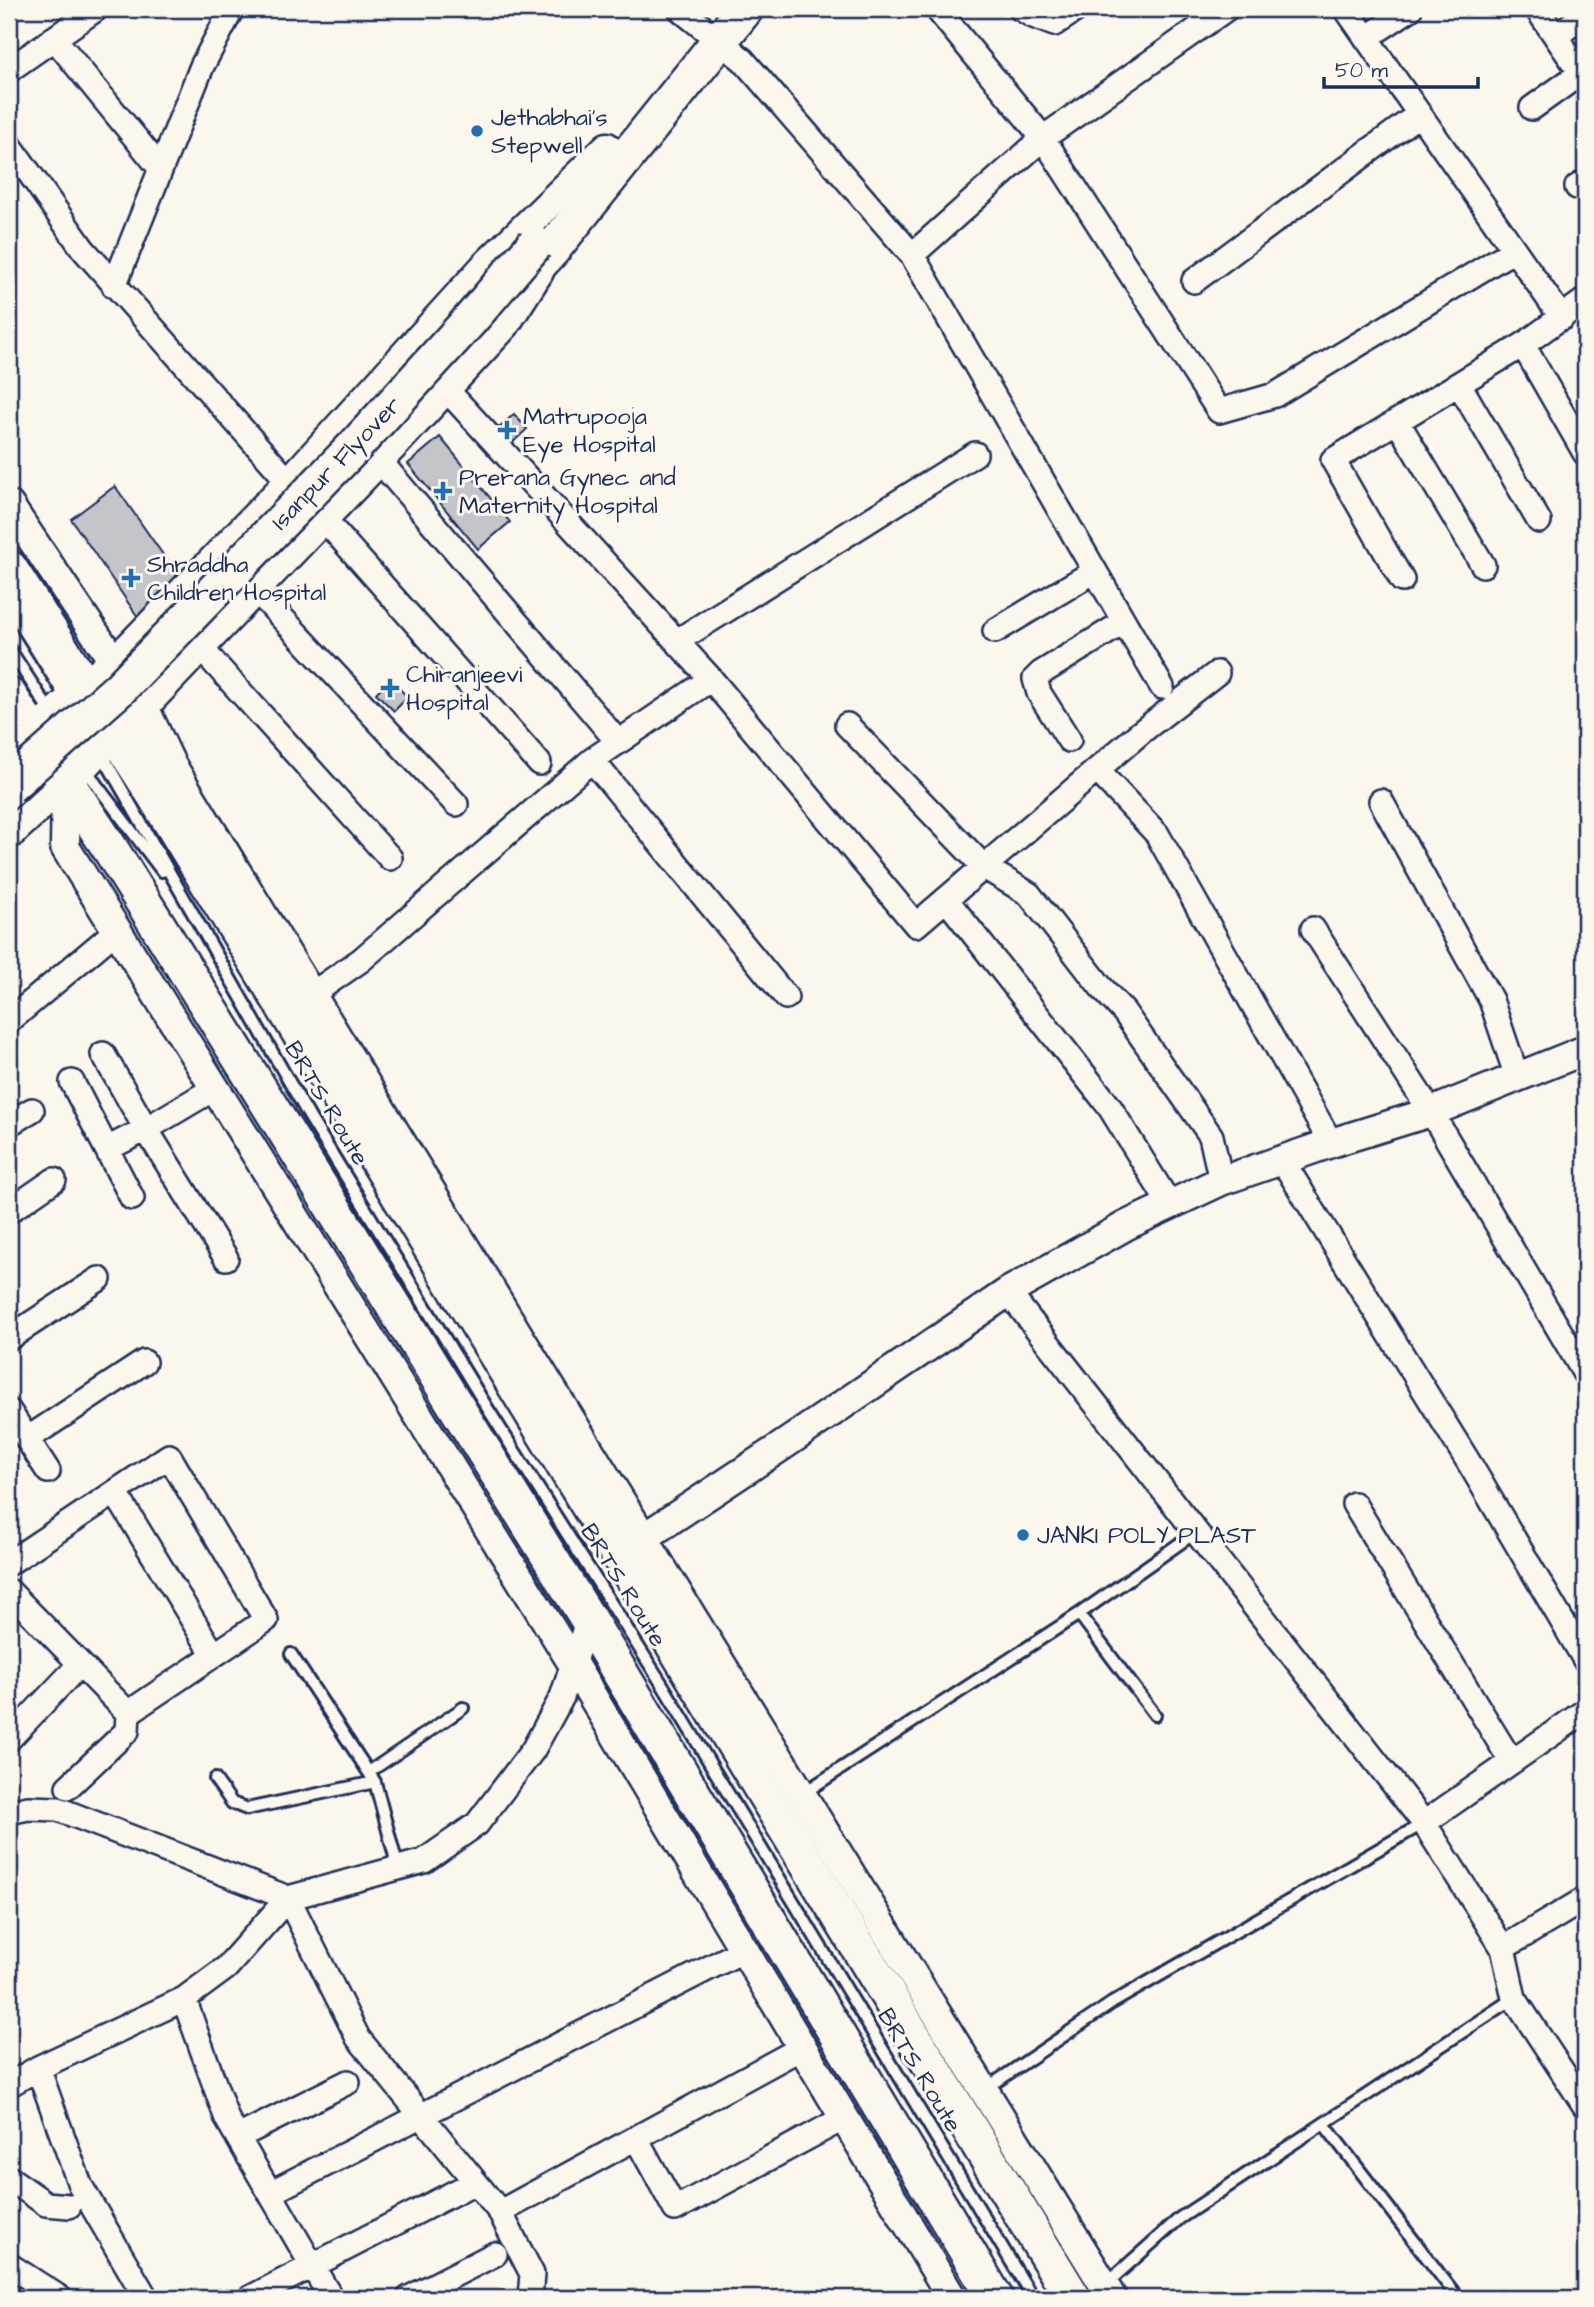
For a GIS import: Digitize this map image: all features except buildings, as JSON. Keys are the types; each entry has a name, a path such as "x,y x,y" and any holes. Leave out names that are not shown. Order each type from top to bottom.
{"main road":[{"path":"543,248 706,22 745,9"},
{"name":"Isanpur Flyover","path":"24,804 365,453 480,327 543,248 607,147 706,22"},
{"name":"Isanpur Flyover","path":"9,786 119,689 356,445 471,319 543,248"},
{"path":"9,568 50,713 91,751 118,862 588,1619 995,2298"},
{"path":"9,695 50,713 91,751 631,1546 1096,2294"}],"street":[{"path":"114,286 202,66 232,9"},
{"path":"937,9 1043,138 1219,411 1275,395 1514,250"},
{"path":"1021,9 1055,24 1077,9"},
{"path":"912,255 1043,138 1226,9"},
{"path":"1346,9 1562,318"},
{"path":"1366,38 1410,9"},
{"path":"1532,108 1583,76 1537,9"},
{"path":"9,70 85,12"},
{"path":"1556,36 1585,14"},
{"path":"706,22 743,60 912,255 1162,687"},
{"path":"54,38 160,168"},
{"path":"1194,281 1419,114"},
{"path":"9,144 83,249 289,482"},
{"path":"607,147 486,265 289,482 113,661 50,713 9,758 24,804 65,847 573,1664 952,2298"},
{"path":"9,835 24,804 144,707 505,325 543,248"},
{"path":"1402,580 1334,460 1523,345 1585,300"},
{"path":"1523,345 1585,453"},
{"path":"1459,384 1539,521"},
{"path":"446,389 711,679 916,925 1141,732 1217,673"},
{"path":"1397,421 1483,565"},
{"path":"677,642 975,454"},
{"path":"379,460 618,742"},
{"path":"9,505 144,707 171,764 512,1324 631,1546 802,1794 983,2091 1096,2294"},
{"path":"323,518 539,763"},
{"path":"995,631 1095,571"},
{"path":"255,589 456,804"},
{"path":"1069,740 1040,693 1035,679 1124,622"},
{"path":"200,648 390,858"},
{"path":"312,994 361,960 592,760 711,679"},
{"path":"847,725 984,867 1030,894 1124,1013 1211,1136 1221,1181"},
{"path":"91,751 171,764"},
{"path":"65,847 91,751"},
{"path":"592,760 786,997"},
{"path":"1097,769 1157,834 1331,1143"},
{"path":"1381,801 1491,1000 1517,1077"},
{"path":"946,899 1109,1106 1170,1205"},
{"path":"1312,929 1431,1112 1585,1374"},
{"path":"9,1021 117,930"},
{"path":"631,1546 1008,1292 1127,1225 1221,1181 1431,1112 1585,1051"},
{"path":"103,1054 226,1258"},
{"path":"72,1082 132,1198"},
{"path":"107,1149 215,1088"},
{"path":"9,1124 32,1110"},
{"path":"1282,1160 1471,1466 1585,1660"},
{"path":"9,1210 54,1180"},
{"path":"9,1338 99,1279"},
{"path":"1008,1292 1424,1823 1503,1948 1514,1998 1585,2106"},
{"path":"27,1439 144,1362"},
{"path":"9,1411 48,1471"},
{"path":"440,1450 469,1428"},
{"path":"9,1563 169,1456 266,1620 128,1713"},
{"path":"115,1492 214,1655"},
{"path":"1354,1504 1511,1761"},
{"path":"12,1602 80,1664 128,1713 127,1731 68,1787"},
{"path":"9,2085 38,2068 184,1998 226,1968 288,1898 424,1861 477,1824 533,1750 562,1697 588,1619"},
{"path":"9,1739 80,1664"},
{"path":"1424,1823 1585,1711"},
{"path":"645,1785 676,1767"},
{"path":"9,1812 28,1808 58,1809 288,1898 358,2038 500,2212 532,2274 530,2298"},
{"path":"1503,1948 1585,1899"},
{"path":"270,2193 744,1950"},
{"path":"184,1998 227,2119 331,2298"},
{"path":"500,2212 803,2047"},
{"path":"38,2068 80,2185 146,2298"},
{"path":"237,2137 348,2082"},
{"path":"636,2138 675,2209 846,2117"},
{"path":"9,2178 46,2204 69,2206"},
{"path":"250,2298 475,2182"},
{"path":"409,2298 495,2254"},
{"path":"9,2265 60,2298"}],"lane":[{"path":"9,606 50,713"},
{"path":"9,648 50,713"},
{"name":"BRTS Route","path":"91,751 131,803 317,1130 488,1409 662,1684 1033,2298"},
{"name":"BRTS Route","path":"91,751 118,814 181,895"},
{"path":"802,1794 1079,1614 1196,1532"},
{"path":"1079,1614 1155,1715"},
{"path":"291,1654 372,1777 398,1869"},
{"path":"215,1779 232,1803 247,1809 372,1777 463,1708"},
{"path":"983,2091 1112,2003 1424,1823"},
{"path":"1096,2294 1180,2218 1514,1998"},
{"path":"1324,2124 1458,2298"}],"place":[{"name":"Jethabhai's Stepwell","path":"477,131"},
{"name":"Matrupooja Eye Hospital","path":"507,430"},
{"name":"Prerana Gynec and Maternity Hospital","path":"443,491"},
{"name":"Shraddha Children Hospital","path":"131,578"},
{"name":"Chiranjeevi Hospital","path":"390,688"},
{"name":"JANKI POLY PLAST","path":"1023,1535"}]}
